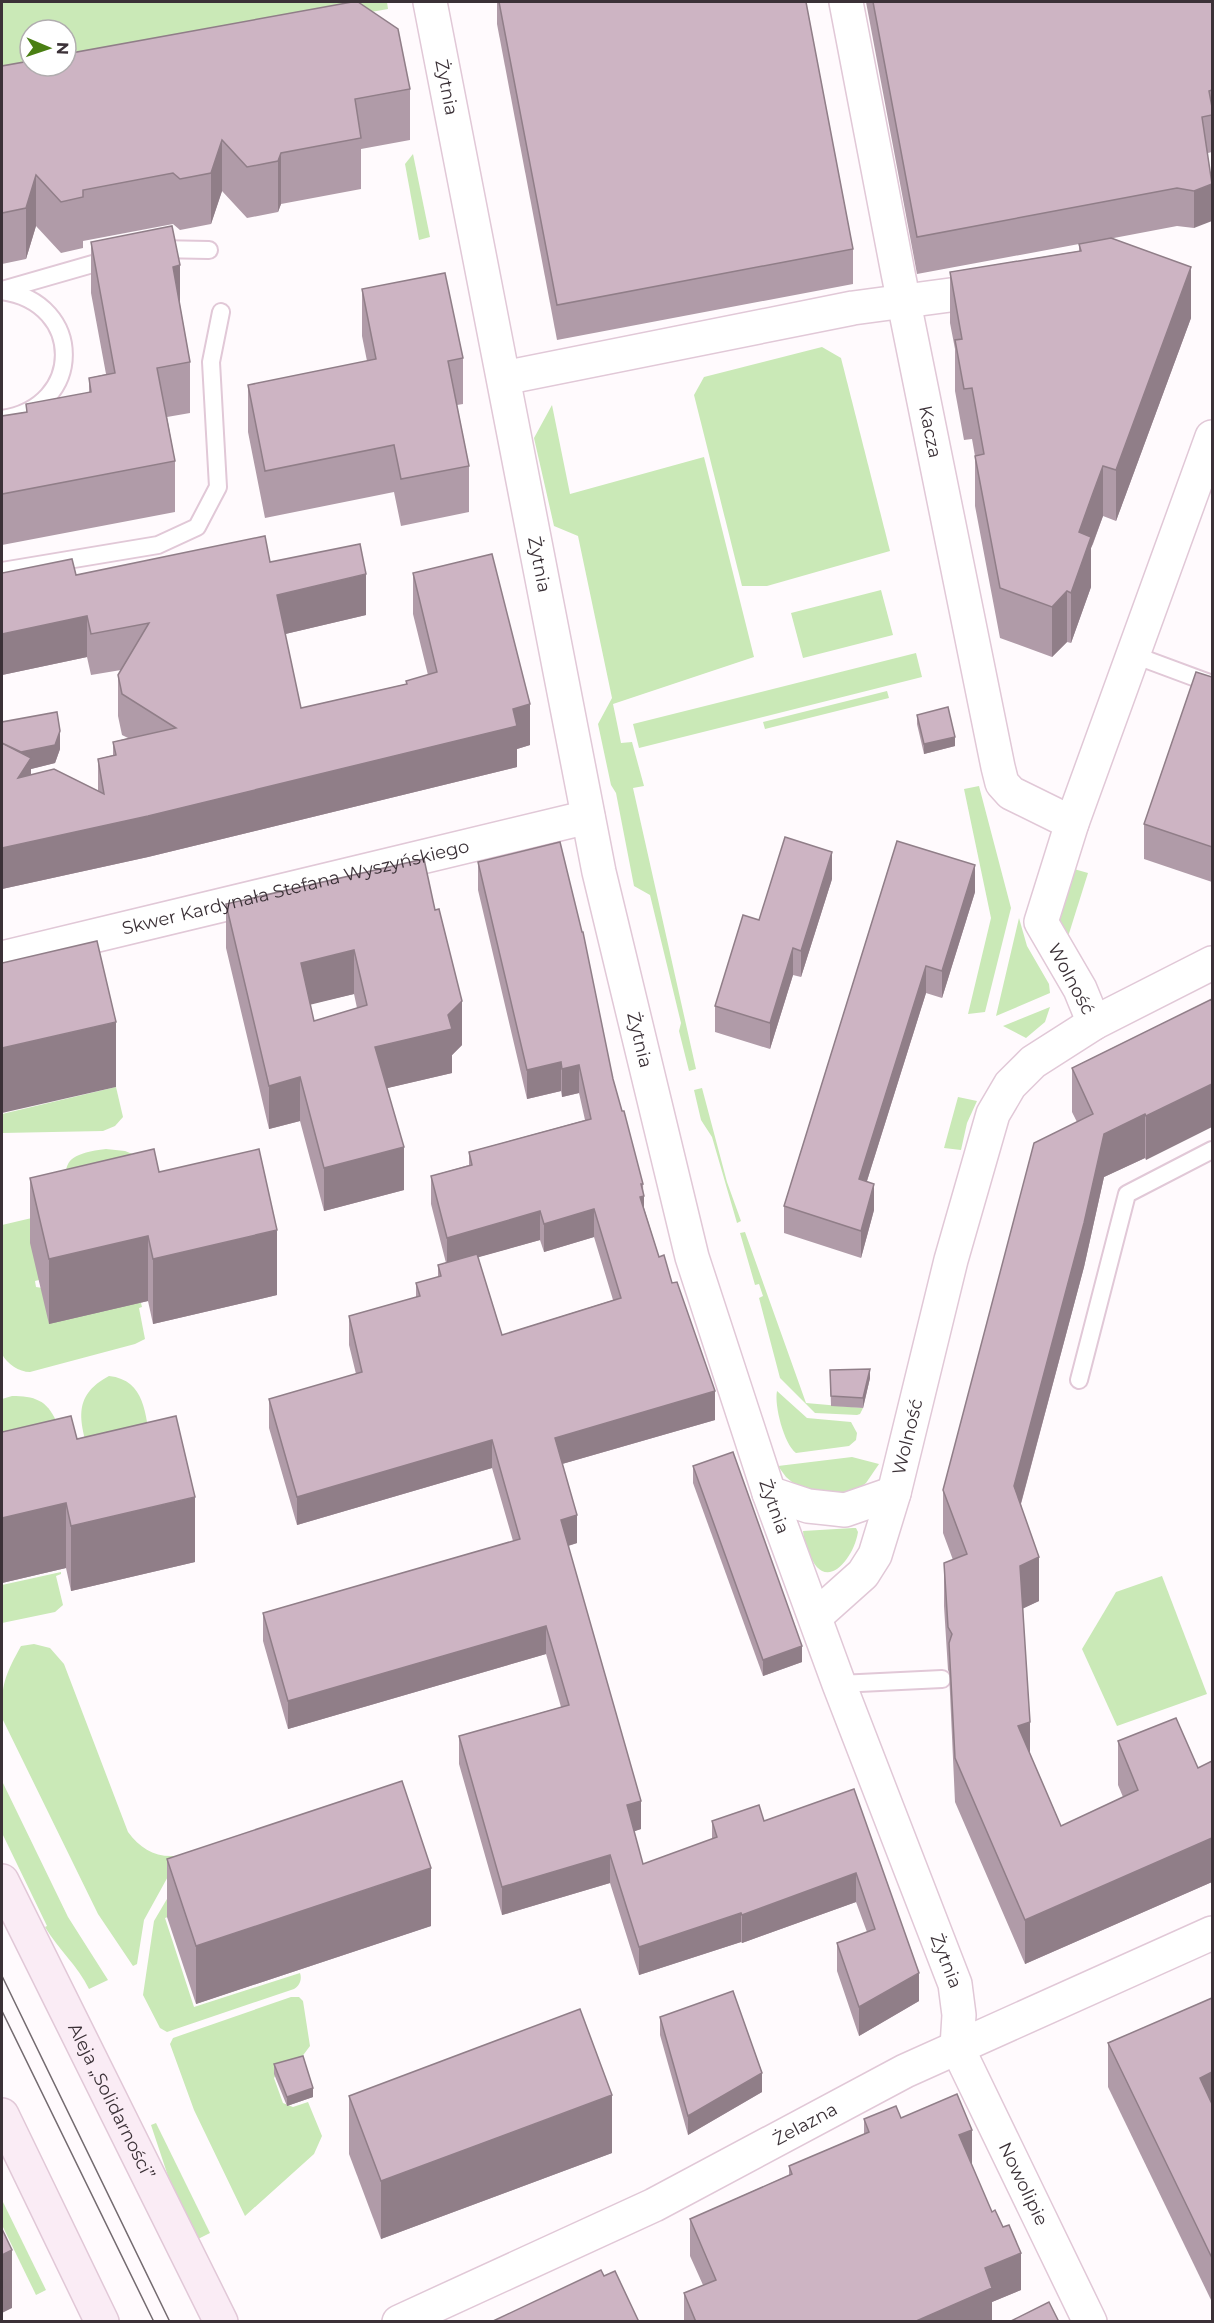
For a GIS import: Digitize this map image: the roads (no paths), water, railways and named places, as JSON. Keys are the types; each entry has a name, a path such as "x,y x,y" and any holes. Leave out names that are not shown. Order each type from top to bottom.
{"main road":[{"name":"Aleja „Solidarności”","path":"2,1881 221,2322"},
{"path":"2,2115 102,2322"}],"street":[{"name":"Żytnia","path":"430,2 604,895 692,1257 769,1493 816,1616 839,1684 955,1984 959,2015 957,2047"},
{"name":"Kacza","path":"846,2 904,302 1002,783 1011,793 1026,802 1072,824"},
{"path":"504,378 853,308 1030,283"},
{"name":"Wolność","path":"816,1616 863,1574 875,1555 894,1493 951,1260 993,1114 1010,1085 1033,1062 1094,1023 1080,989 1041,922 1072,824 1212,437"},
{"name":"Skwer Kardynała Stefana Wyszyńskiego","path":"2,958 588,817"},
{"path":"1094,1023 1212,963"},
{"name":"Wolność","path":"769,1493 808,1506 845,1510 894,1493"},
{"name":"Żelazna","path":"399,2322 654,2205 905,2071 1212,1933"},
{"name":"Nowolipie","path":"957,2047 1090,2322"}],"lane":[{"path":"2,290 148,249 209,250"},
{"path":"2,290 18,293 35,301 49,313 59,329 63,347 63,365 57,382 47,398 34,409 2,419"},
{"path":"2,571 158,545 197,527 218,487 211,362 222,312"},
{"path":"1134,655 1212,684"},
{"path":"1079,1380 1127,1194 1212,1150"},
{"path":"839,1684 942,1679"}],"tram line":[{"path":"2,1976 170,2322"},
{"path":"2,2011 154,2322"}]}
